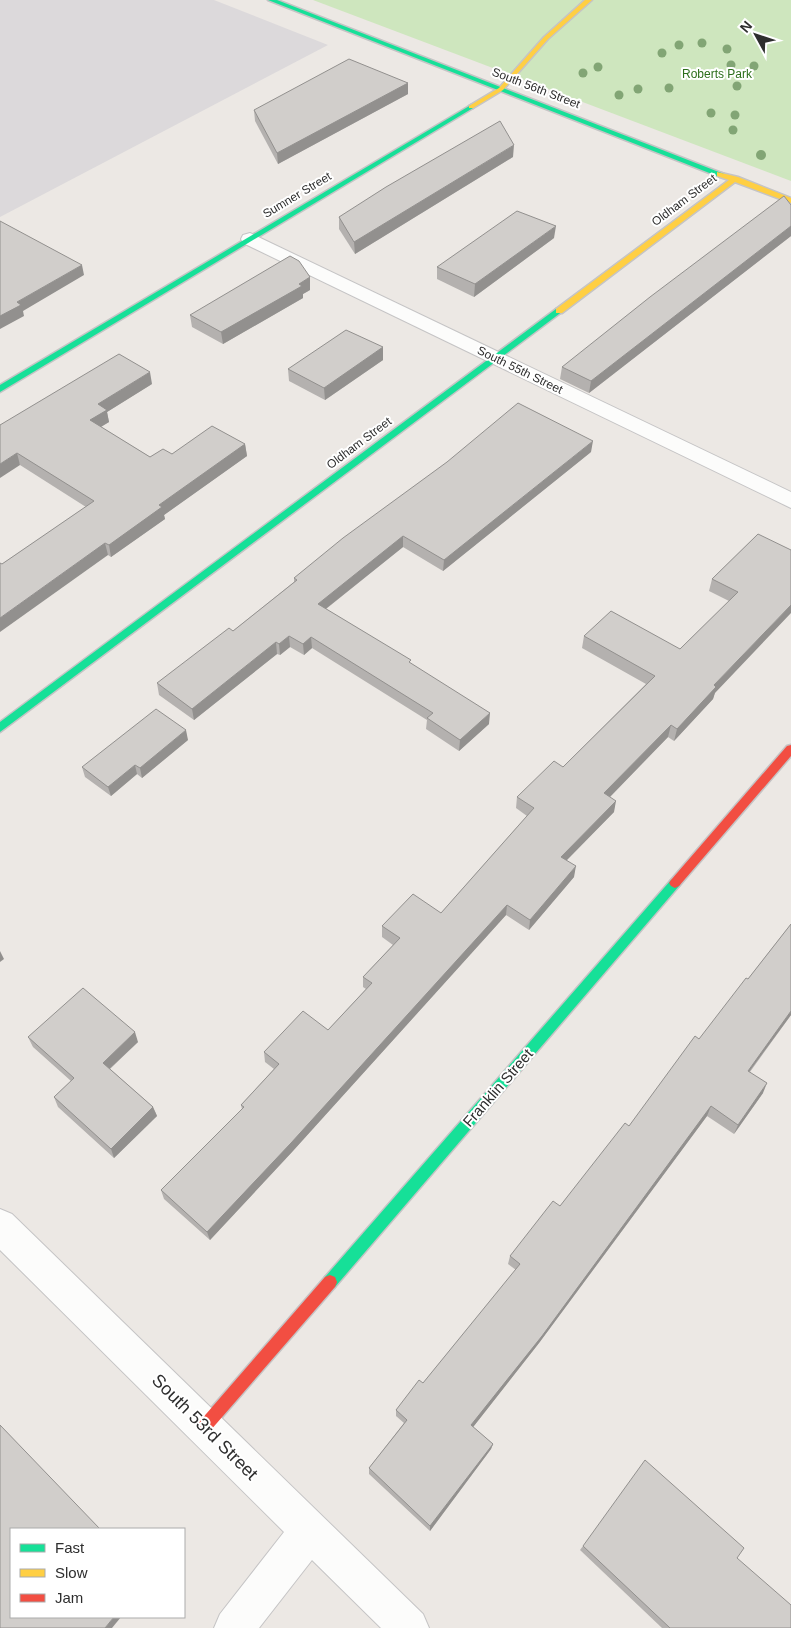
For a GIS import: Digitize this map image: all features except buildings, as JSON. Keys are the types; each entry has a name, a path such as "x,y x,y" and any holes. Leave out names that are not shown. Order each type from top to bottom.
{"street":[{"name":"South 56th Street","path":"271,0 791,201"},
{"name":"Sumner Street","path":"0,389 501,89 546,38 589,0"},
{"name":"Oldham Street","path":"0,728 735,179"},
{"name":"South 55th Street","path":"250,239 791,501"},
{"name":"Franklin Street","path":"205,1426 791,749"},
{"name":"South 53rd Street","path":"0,1226 409,1628"},
{"path":"234,1628 310,1531"}],"shaded area":[{"path":"0,0 214,0 328,45 0,217"}],"green space":[{"name":"Roberts Park","path":"313,0 791,0 791,181"}],"traffic: fast":[{"path":"271,0 720,174"},
{"path":"0,389 471,107"},
{"path":"0,728 559,311"},
{"path":"330,1282 675,883"}],"traffic: slow":[{"path":"471,107 501,89 546,38 589,0"},
{"path":"720,174 791,201"},
{"path":"559,311 735,179"}],"traffic: jam":[{"path":"675,883 791,749"},
{"path":"205,1426 330,1282"}]}
